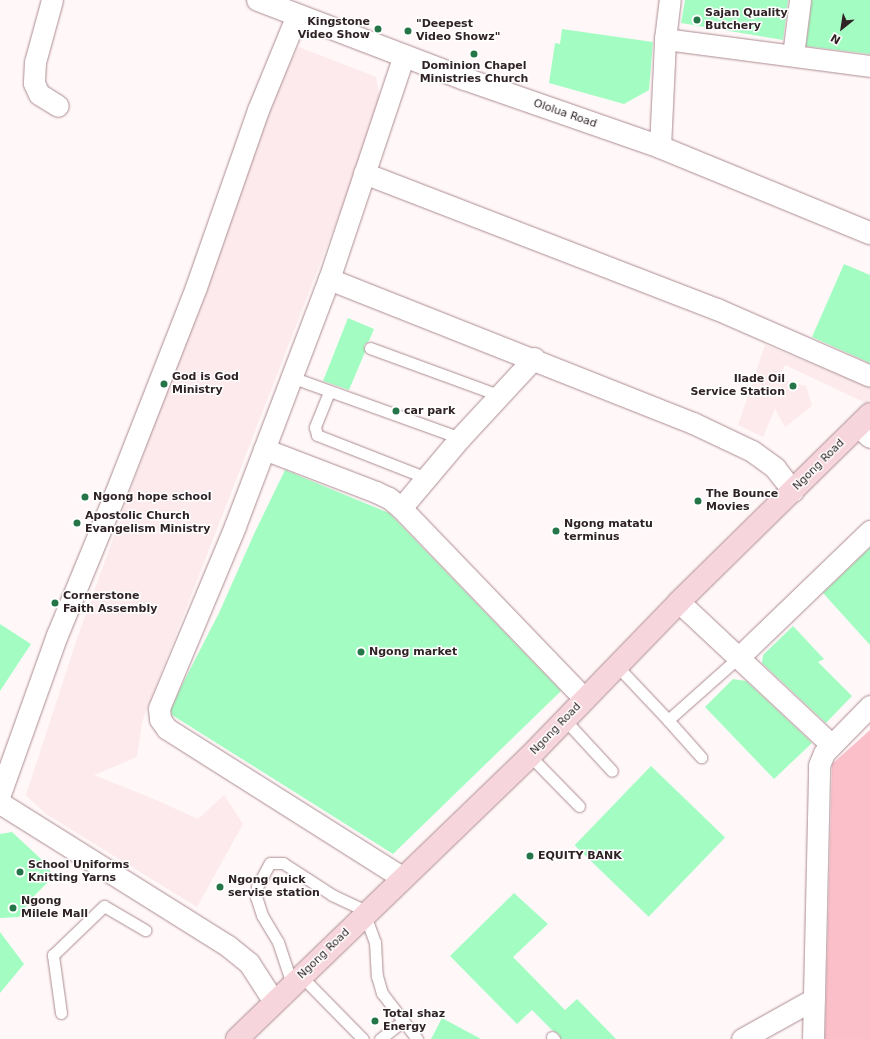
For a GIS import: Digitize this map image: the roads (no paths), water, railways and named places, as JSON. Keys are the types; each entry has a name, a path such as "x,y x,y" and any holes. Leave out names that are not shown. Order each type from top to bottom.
{"main road":[{"name":"Ngong Road","path":"242,1037 274,1002 530,756 679,602 793,491 866,425"}],"street":[{"path":"52,0 35,62 34,82 39,94 58,106"},
{"name":"Ololua Road","path":"258,0 465,79 660,147 870,233"},
{"path":"660,147 665,39 670,0"},
{"path":"793,55 800,0"},
{"path":"0,794 58,635 193,294 258,110 297,15"},
{"path":"665,39 870,66"},
{"path":"403,878 166,729 160,719 160,708 235,526 329,279 404,55"},
{"path":"364,173 717,309 870,376"},
{"path":"329,279 534,358 693,423 752,451 774,468 793,491"},
{"path":"401,508 460,438 501,396 534,358"},
{"path":"264,449 389,498 401,508 585,699"},
{"path":"739,657 870,531"},
{"path":"679,602 832,745"},
{"path":"813,1039 819,765 824,754 870,706"},
{"path":"0,803 228,946 249,963 274,1002"},
{"path":"742,1039 814,998"}],"lane":[{"path":"370,348 409,361 501,396"},
{"path":"291,377 329,392 460,438"},
{"path":"329,392 315,427 318,435 427,478"},
{"path":"668,720 739,657"},
{"path":"616,666 701,757"},
{"path":"565,720 612,771"},
{"path":"530,756 579,806"},
{"path":"363,1039 297,980 262,914 256,897 257,887 270,863 283,863 332,895 367,913 375,942 377,976 382,993 417,1039"},
{"path":"61,1013 53,955 104,906 145,930"},
{"path":"380,1039 403,1021"}],"place":[{"name":"Sajan Quality Butchery","path":"697,20"},
{"name":"Kingstone Video Show","path":"378,29"},
{"name":"\"Deepest Video Showz\"","path":"408,31"},
{"name":"Dominion Chapel Ministries Church","path":"474,54"},
{"name":"God is God Ministry","path":"164,384"},
{"name":"Ilade Oil Service Station","path":"793,386"},
{"name":"car park","path":"396,411"},
{"name":"Ngong hope school","path":"85,497"},
{"name":"The Bounce Movies","path":"698,501"},
{"name":"Apostolic Church Evangelism Ministry","path":"77,523"},
{"name":"Ngong matatu terminus","path":"556,531"},
{"name":"Cornerstone Faith Assembly","path":"55,603"},
{"name":"Ngong market","path":"361,652"},
{"name":"EQUITY BANK","path":"530,856"},
{"name":"School Uniforms Knitting Yarns","path":"20,872"},
{"name":"Ngong quick servise station","path":"220,887"},
{"name":"Ngong Milele Mall","path":"13,908"},
{"name":"Total shaz Energy","path":"375,1021"}]}
